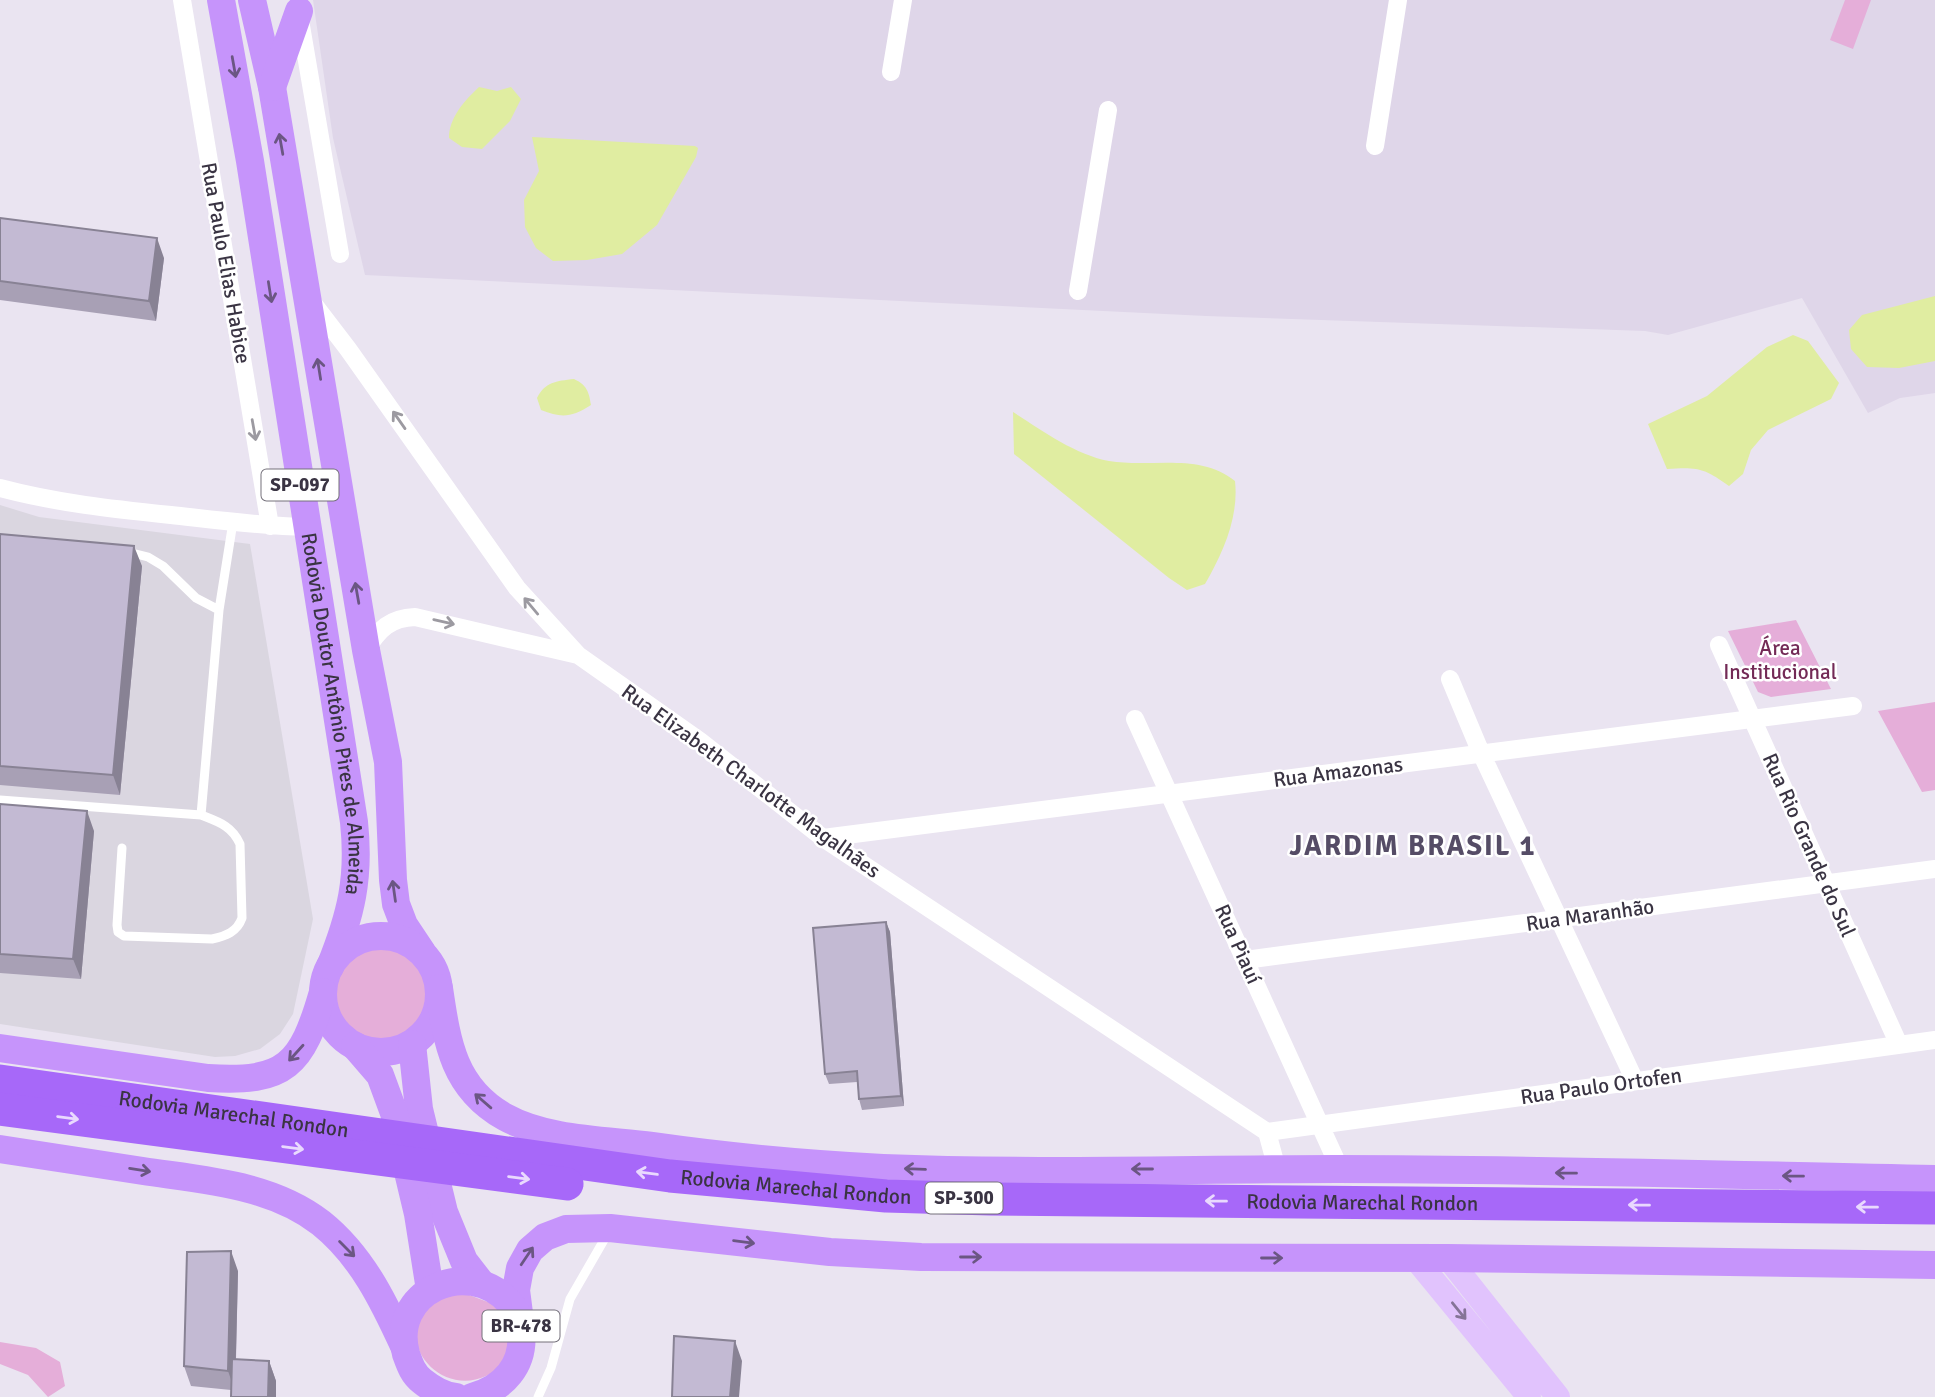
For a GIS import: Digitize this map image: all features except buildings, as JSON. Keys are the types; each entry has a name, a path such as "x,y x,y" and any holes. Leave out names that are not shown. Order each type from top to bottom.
{"highway":[{"name":"Rodovia Marechal Rondon","path":"0,1080 670,1176 886,1196 1935,1208"},
{"name":"Rodovia Marechal Rondon","path":"0,1109 672,1198 900,1219 1935,1231"}],"main road":[{"name":"Rodovia Doutor Antônio Pires de Almeida","path":"0,1048 208,1078 242,1080 271,1074 297,1056 311,1032 354,895 357,852 349,787 250,161 221,0"},
{"name":"Rodovia Doutor Antônio Pires de Almeida","path":"252,0 272,87 366,650 388,762 396,904 404,925 422,953"},
{"path":"272,87 298,5"},
{"path":"326,980 340,953 355,942 372,937 390,937 407,942 422,953 434,969 445,1031 460,1075 477,1097 518,1124 544,1132 689,1151 878,1168 1340,1169 1935,1179"},
{"name":"BR-478","path":"326,980 325,1009 331,1024 341,1037 355,1046 407,1111"},
{"path":"355,1046 374,1052 394,1051 412,1044 425,1033 434,1020 439,1004 439,988"},
{"name":"BR-478","path":"412,1044 407,1111 431,1213 430,1290"},
{"path":"0,1149 229,1184 280,1199 320,1223 355,1257 382,1299 419,1378 433,1390 456,1397"},
{"name":"BR-478","path":"431,1213 481,1283 505,1298 520,1321 520,1356 501,1390"},
{"path":"520,1321 516,1290 520,1268 530,1250 545,1237 566,1229 610,1228 831,1252 921,1257 1448,1258 1935,1265"},
{"path":"407,1357 404,1330 418,1301 430,1290 455,1281 481,1283"},
{"path":"472,1397 501,1390"}],"street":[{"name":"Rua Paulo Elias Habice","path":"182,0 270,526"},
{"path":"891,72 903,0"},
{"path":"1375,146 1398,0"},
{"path":"298,5 340,254"},
{"path":"1078,290 1108,110"},
{"name":"Rua Elizabeth Charlotte Magalhães","path":"308,298 348,349 517,588 578,655 700,741 822,838 1267,1132"},
{"path":"0,488 54,501 270,526 306,527"},
{"path":"366,650 377,632 390,622 415,617 578,655"},
{"name":"Rua Rio Grande do Sul","path":"1719,645 1899,1045"},
{"path":"1450,679 1481,753 1635,1081"},
{"name":"Rua Amazonas","path":"822,838 1853,705"},
{"name":"Rua Piauí","path":"1135,719 1340,1169"},
{"name":"Rua Maranhão","path":"1245,960 1935,869"},
{"name":"Rua Paulo Ortofen","path":"1267,1132 1935,1040"},
{"path":"1267,1132 1277,1169"},
{"path":"1415,1258 1529,1397"},
{"path":"1448,1258 1558,1397"},
{"path":"407,1357 416,1397"}],"lane":[{"path":"201,815 219,610 233,522"},
{"path":"115,550 148,557 163,566 196,598 219,610"},
{"path":"0,800 201,815 224,824 235,833 240,844 242,918 238,928 224,937 212,939 124,936 118,932 122,848"},
{"path":"538,1397 551,1368 569,1299 610,1228"}],"shaded area":[{"path":"313,0 1935,0 1935,393 1900,398 1868,413 1802,298 1668,335 1645,331 1206,316 365,275 333,138"},
{"path":"479,87 497,91 511,87 521,99 510,121 482,149 462,147 449,138 450,131 463,104"},
{"path":"532,137 698,148 696,157 657,225 622,254 587,260 553,261 536,248 525,227 524,200 539,171"},
{"path":"1935,296 1935,361 1899,368 1867,367 1851,349 1849,330 1862,315"},
{"path":"1793,335 1808,341 1839,383 1831,399 1768,430 1751,450 1743,474 1729,486 1700,470 1667,469 1648,424 1707,396 1767,347"},
{"path":"574,379 587,389 591,405 566,415 541,410 537,398 547,385"},
{"path":"1013,412 1059,441 1096,458 1125,463 1191,464 1221,472 1235,481 1232,521 1218,560 1205,584 1187,590 1169,578 1014,454"},
{"path":"0,505 39,517 250,544 313,919 293,1014 280,1034 260,1049 235,1056 215,1057 0,1024"}],"green space":[{"path":"1845,0 1871,0 1853,49 1830,40"},
{"name":"Área Institucional","path":"1796,620 1831,689 1771,697 1758,692 1728,631"},
{"path":"1935,702 1935,790 1922,792 1878,711"},
{"path":"381,948 399,951 414,962 425,977 428,995 425,1013 414,1028 399,1039 381,1042 363,1039 348,1028 337,1013 334,995 337,977 348,962 363,951"},
{"path":"456,1290 501,1307 512,1337 500,1368 469,1381 453,1379 439,1373 427,1363 419,1350 416,1336 419,1320 428,1306"},
{"path":"0,1342 36,1348 60,1362 65,1386 48,1397 28,1375 0,1364"}],"district":[{"name":"JARDIM BRASIL 1","path":"1413,846"}]}
